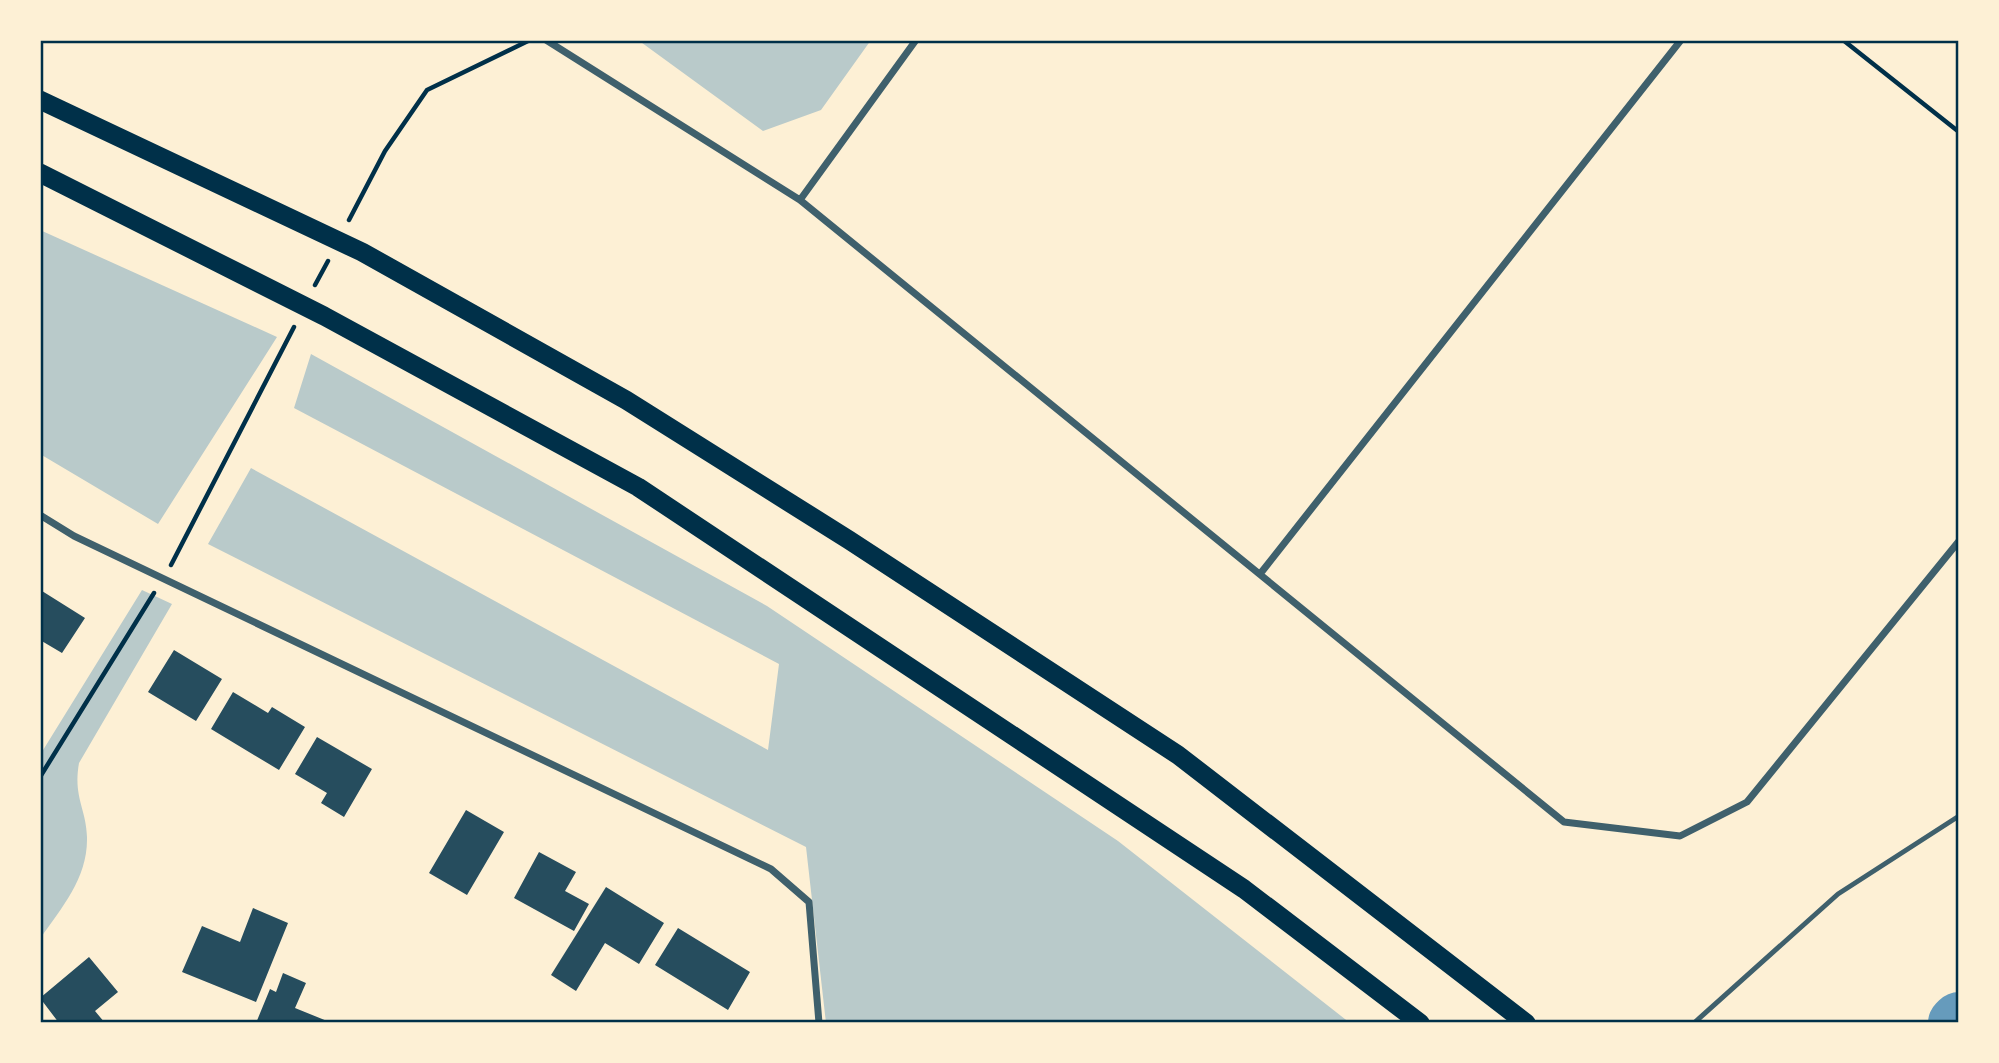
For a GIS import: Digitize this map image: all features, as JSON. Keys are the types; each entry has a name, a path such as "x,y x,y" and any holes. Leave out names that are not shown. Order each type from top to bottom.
{"highway":[{"path":"40,100 362,252 638,408 849,540 1178,755 1526,1023"},
{"path":"40,173 324,316 638,487 1244,889 1420,1023"}],"street":[{"path":"546,40 800,200 1564,822 1680,836 1746,803 1959,541"},
{"path":"800,200 916,40"},
{"path":"1260,574 1681,40"},
{"path":"40,515 74,536 771,869 809,902 819,1023"}],"lane":[{"path":"1696,1021 1839,894 1959,816"}],"path":[{"path":"385,152 427,90 529,40"},
{"path":"1843,40 1959,132"},
{"path":"40,777 163,579 268,376"}],"shaded area":[{"path":"638,40 871,40 821,110 763,131"},
{"path":"40,230 277,337 158,524 40,454"},
{"path":"311,354 767,606 1118,841 1350,1023 826,1023 806,847 208,544 251,468 768,750 779,664 294,408"},
{"path":"142,590 172,604 79,763 78,785 87,837 83,866 65,903 40,939 40,755"}],"building":[{"path":"42,591 85,618 62,653 40,640"},
{"path":"174,650 222,679 196,721 148,692"},
{"path":"233,692 268,713 272,707 305,727 279,770 211,729"},
{"path":"317,737 372,769 344,817 321,803 327,793 295,774"},
{"path":"466,810 504,832 467,895 429,873"},
{"path":"539,852 576,872 565,891 589,904 574,931 514,898"},
{"path":"606,887 664,923 639,964 605,943 576,991 551,975"},
{"path":"253,908 288,923 256,1002 182,972 202,926 240,942"},
{"path":"678,928 750,972 728,1010 655,965"},
{"path":"89,957 118,992 95,1011 105,1023 59,1023 40,998"},
{"path":"283,973 306,983 295,1008 332,1023 256,1023 270,989 276,992"}],"waterway":[{"path":"1956,1023 1959,1020"}]}
